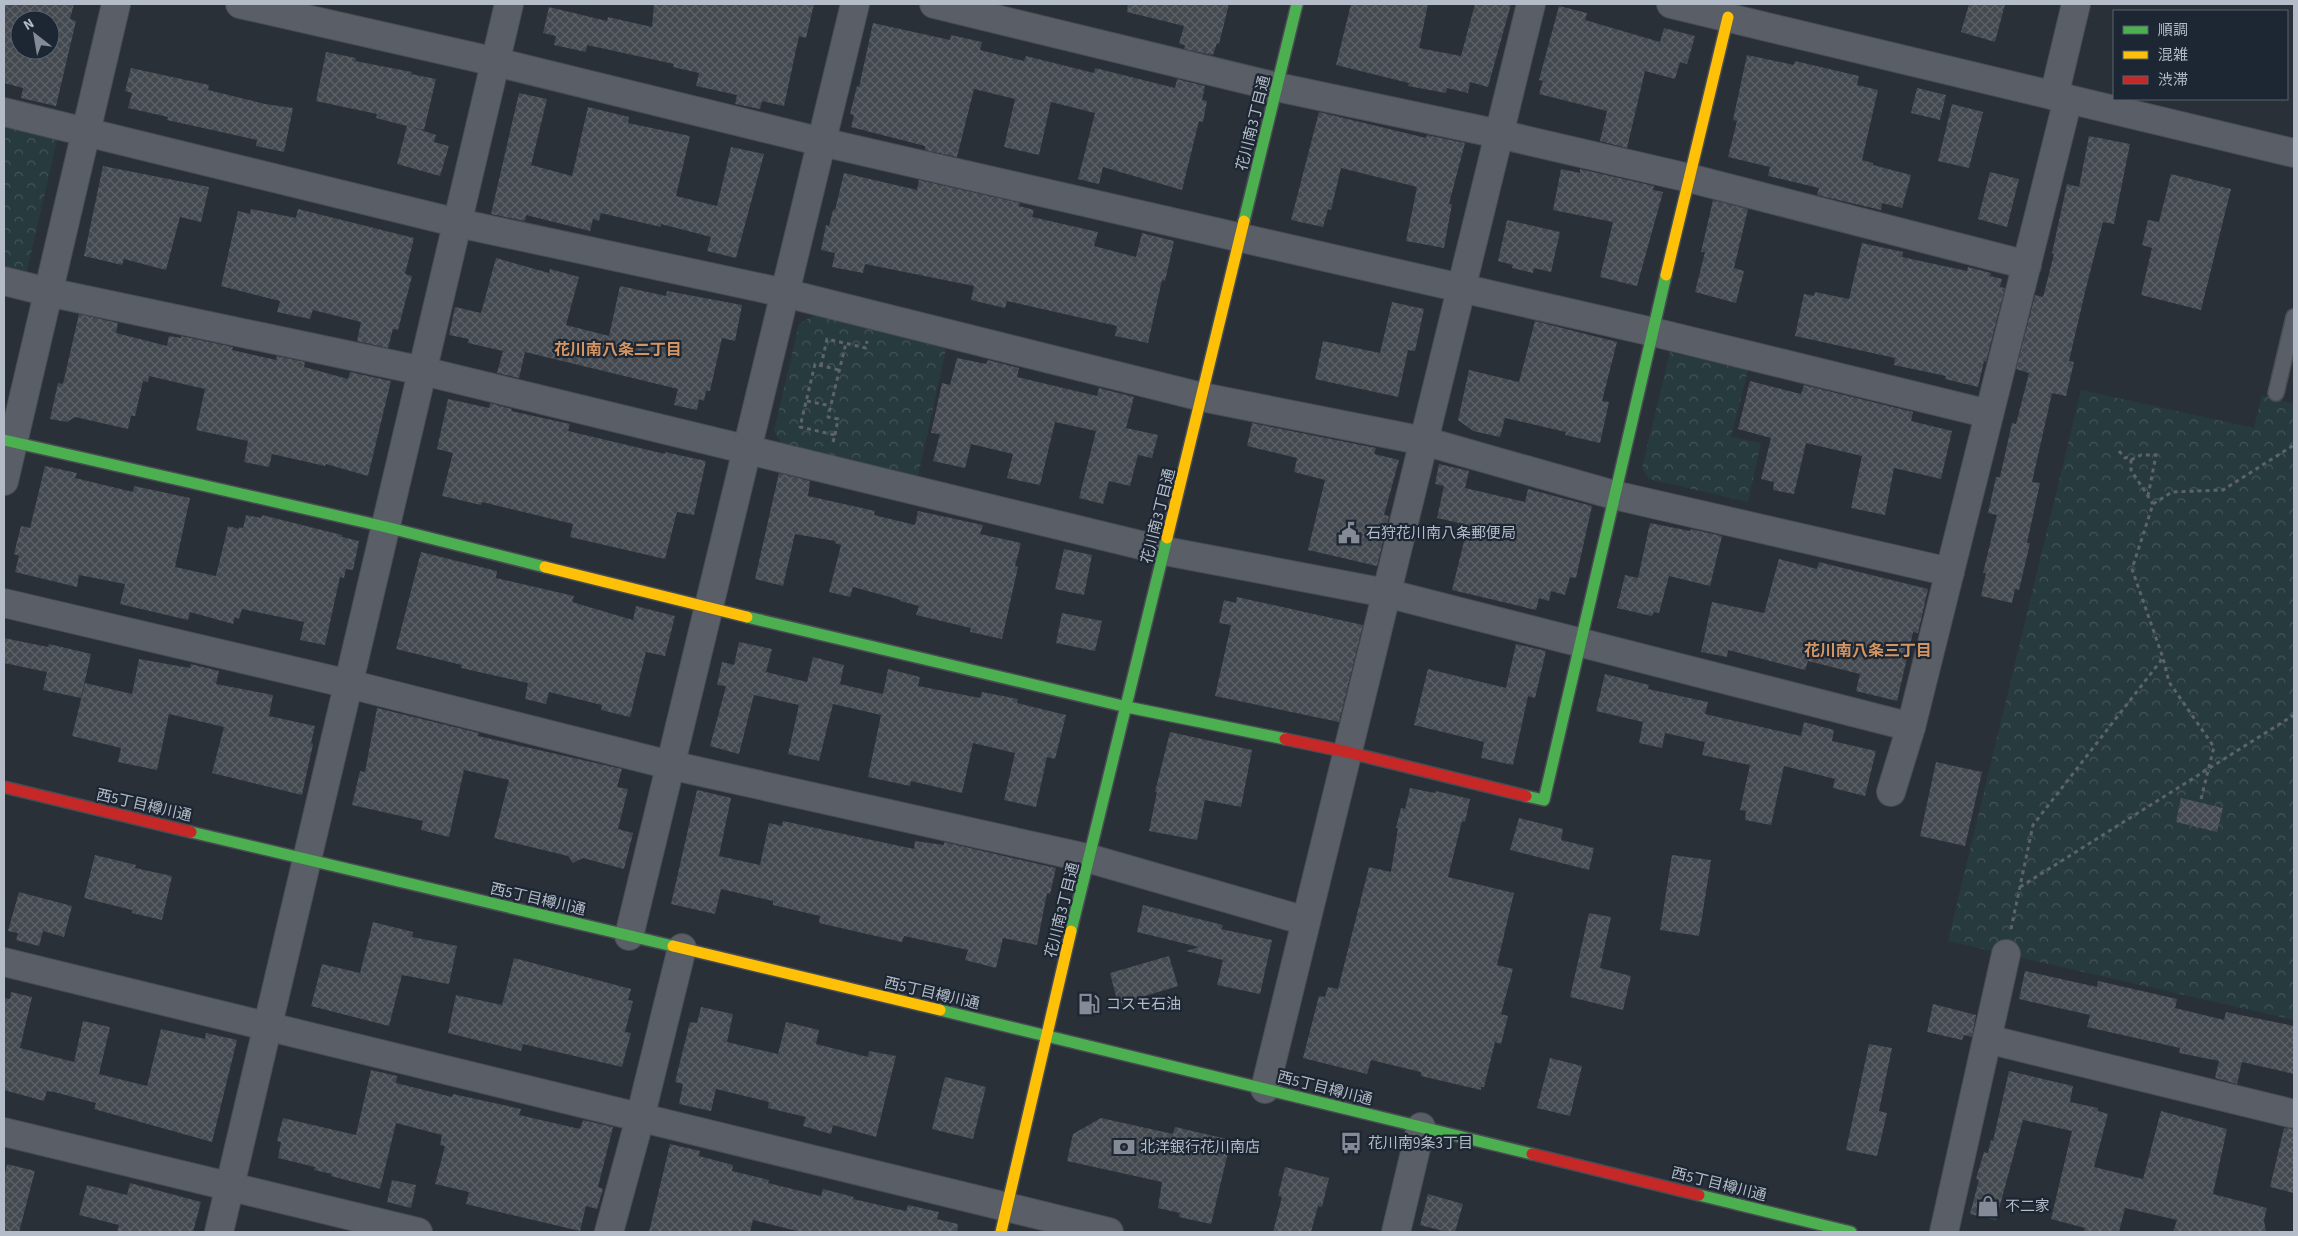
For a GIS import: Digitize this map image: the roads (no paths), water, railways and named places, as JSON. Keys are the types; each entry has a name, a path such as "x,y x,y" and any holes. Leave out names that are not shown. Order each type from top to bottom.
{"street":[{"path":"4,480 8,441 48,292 116,4"},
{"path":"240,4 496,62 822,142 1240,240 1462,287 1989,414"},
{"path":"219,1232 231,1187 266,1026 308,859 509,4"},
{"path":"628,936 855,4"},
{"path":"934,4 1277,87 1499,134 1690,178 2027,265"},
{"name":"花川南3丁目通","path":"1003,1220 1046,1035 1091,858 1297,4"},
{"path":"1265,1089 1531,4"},
{"path":"1891,792 1911,727 2027,265 2061,97 2076,4"},
{"path":"1681,5 2294,153"},
{"path":"8,441 386,527 708,608 1127,708 1348,752 1544,800 1579,642 1728,17"},
{"path":"4,112 458,223 785,293 1202,397 1424,441 1614,494 1950,572"},
{"path":"4,281 48,292 423,371 1165,551 1386,593 1911,727"},
{"path":"4,603 349,684 670,765 1091,858 1306,921"},
{"name":"西5丁目樽川通","path":"4,787 1046,1035 1421,1127 1804,1227 1852,1232"},
{"path":"609,1232 640,1118 682,948"},
{"path":"1944,1232 2006,954"},
{"path":"4,962 640,1118 1003,1220 1109,1232"},
{"path":"1987,1039 2294,1114"},
{"path":"1396,1232 1421,1127"},
{"path":"4,1132 418,1232"}],"lane":[{"path":"2276,393 2294,317"}],"place":[{"name":"石狩花川南八条郵便局","path":"1349,533"},
{"name":"コスモ石油","path":"1089,1004"},
{"name":"花川南9条3丁目","path":"1351,1143"},
{"name":"北洋銀行花川南店","path":"1124,1147"},
{"name":"不二家","path":"1988,1206"}],"district":[{"name":"花川南八条二丁目","path":"618,349"},
{"name":"花川南八条三丁目","path":"1868,650"}]}
